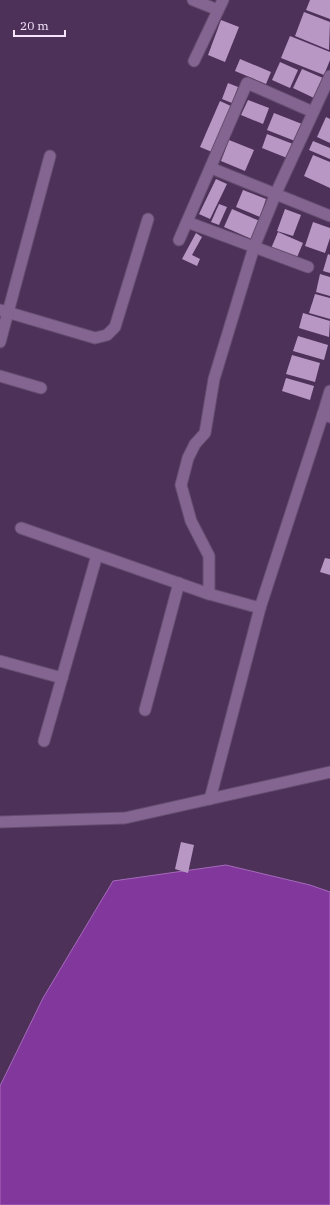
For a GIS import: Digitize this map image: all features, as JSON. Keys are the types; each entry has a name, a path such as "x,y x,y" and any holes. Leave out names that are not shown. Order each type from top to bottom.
{"street":[{"path":"193,0 220,5 194,61"},
{"path":"209,594 209,556 191,521 181,485 195,444 205,433 214,379 254,247 276,193 330,76"},
{"path":"179,240 247,83 313,112"},
{"path":"0,342 4,312 50,156"},
{"path":"211,168 330,216"},
{"path":"4,312 95,338 107,335 115,327 148,219"},
{"path":"187,222 308,267"},
{"path":"0,376 42,388"},
{"path":"210,800 260,608 327,416 330,391"},
{"path":"22,528 209,594 260,608"},
{"path":"44,741 97,554"},
{"path":"145,710 179,583"},
{"path":"0,662 62,678"},
{"path":"0,822 125,818 330,772"}],"shaded area":[{"path":"226,865 310,885 330,892 330,1205 0,1205 0,1086 43,998 113,881"}],"building":[{"path":"310,0 330,0 330,19 306,10"},
{"path":"304,12 330,22 329,50 295,36"},
{"path":"221,20 239,27 225,62 208,55"},
{"path":"290,36 330,52 330,60 324,75 281,58"},
{"path":"240,59 271,72 266,84 235,71"},
{"path":"280,62 298,70 290,88 272,80"},
{"path":"302,69 323,78 314,98 293,88"},
{"path":"228,83 238,87 232,103 222,99"},
{"path":"248,100 269,108 263,124 241,115"},
{"path":"220,101 233,107 212,152 200,147"},
{"path":"274,113 302,124 295,141 267,130"},
{"path":"326,117 330,119 330,143 317,137"},
{"path":"267,134 293,144 287,158 262,148"},
{"path":"229,140 254,150 245,171 221,161"},
{"path":"313,141 330,148 330,159 309,150"},
{"path":"313,155 330,162 330,188 304,176"},
{"path":"216,179 227,184 210,219 199,214"},
{"path":"243,190 266,199 260,217 236,207"},
{"path":"219,204 227,207 219,225 211,222"},
{"path":"232,209 262,222 254,240 224,227"},
{"path":"285,209 301,215 293,236 277,231"},
{"path":"313,222 330,228 330,238 325,253 305,246"},
{"path":"278,232 303,243 295,262 270,251"},
{"path":"196,233 202,237 192,255 200,259 197,266 182,259"},
{"path":"328,254 330,255 330,273 323,271"},
{"path":"320,274 330,277 330,296 316,292"},
{"path":"315,294 330,298 330,319 309,313"},
{"path":"303,313 330,321 329,337 299,328"},
{"path":"298,336 328,345 324,360 293,351"},
{"path":"292,355 320,363 315,382 286,374"},
{"path":"286,378 314,386 310,400 282,391"},
{"path":"325,558 330,559 330,575 320,572"},
{"path":"181,842 194,845 188,873 175,869"}]}
